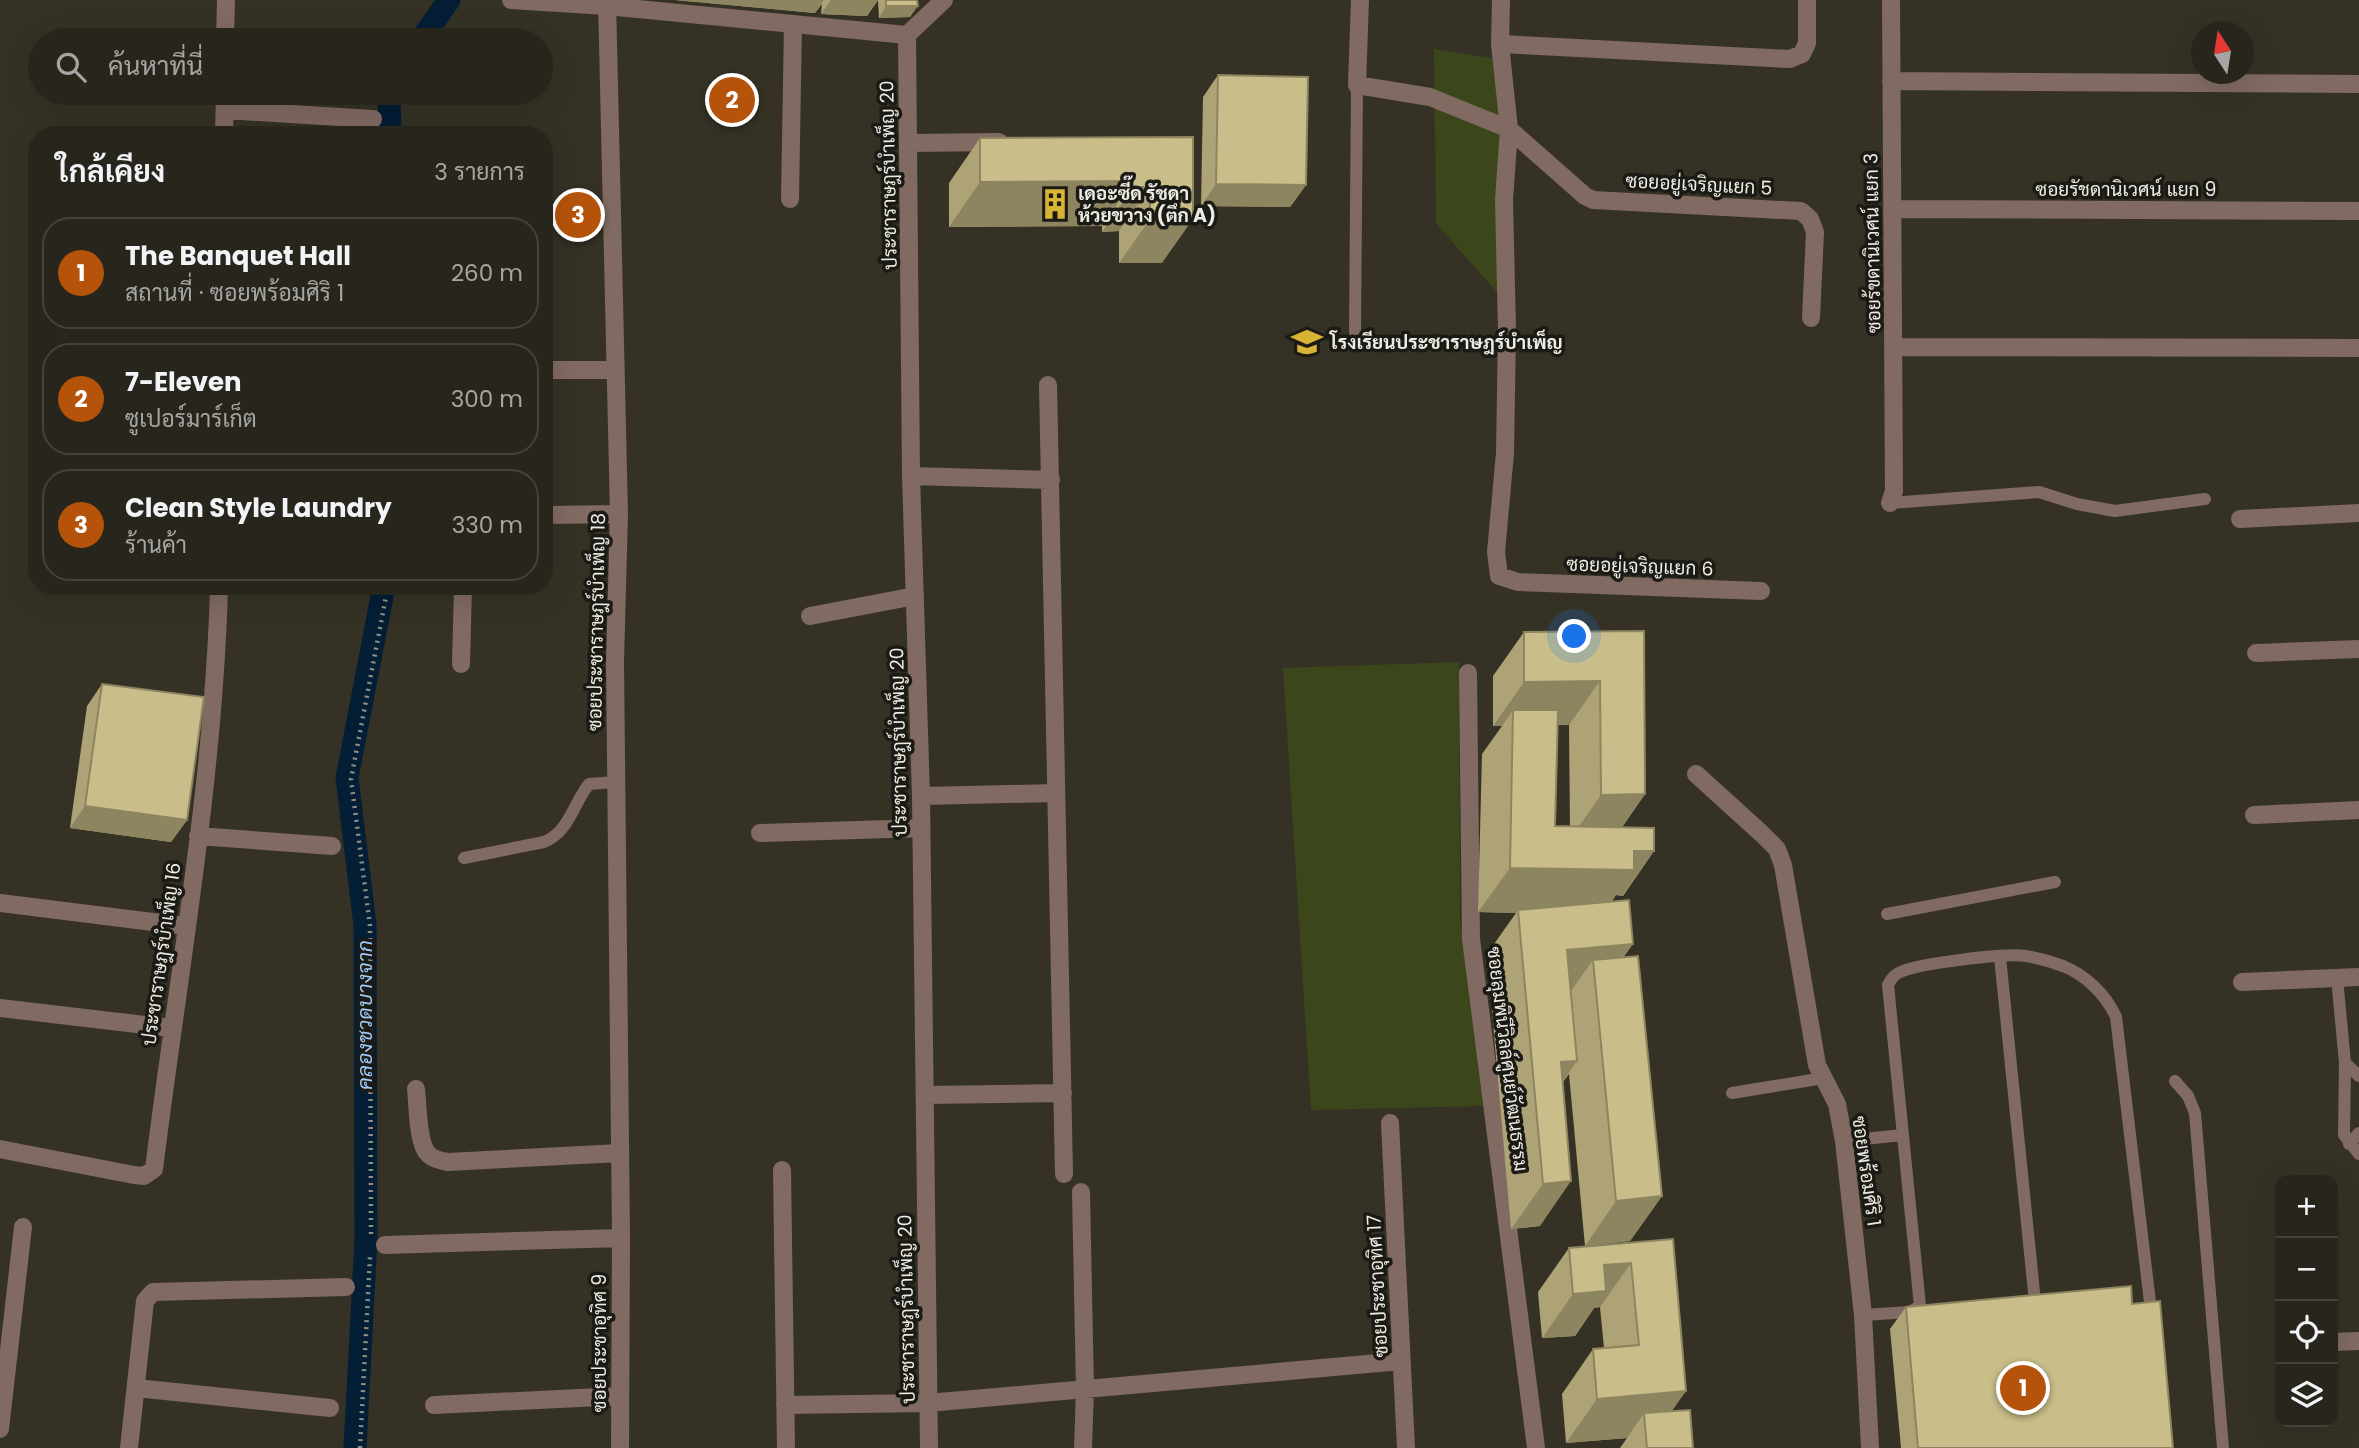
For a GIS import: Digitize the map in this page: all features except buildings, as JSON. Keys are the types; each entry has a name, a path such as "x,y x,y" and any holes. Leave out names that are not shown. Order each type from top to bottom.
{"street":[{"path":"225,28 226,0"},
{"path":"510,0 607,3 907,35 939,3"},
{"path":"1360,0 1357,85 1430,97 1509,129 1500,44 1501,0"},
{"path":"1500,44 1790,59 1802,54 1807,43 1807,0"},
{"name":"ซอยร้ขดานิเวศน์ แยก 3","path":"1891,0 1894,347 1892,494"},
{"name":"ซอยประชาราษฎร์บำเพ็ญ 18","path":"607,3 619,514 615,661 621,1238"},
{"path":"790,199 793,24"},
{"name":"ประชาราษฎร์บำเพ็ญ 20","path":"907,35 911,476 921,796 929,1448"},
{"path":"1891,81 2359,84"},
{"path":"224,126 225,105"},
{"path":"250,105 373,120"},
{"name":"ซอยอยู่เจริญแยก 5","path":"1509,129 1585,196 1593,200 1801,211 1810,219 1815,232 1811,318"},
{"name":"ซอยอยู่เจริญแยก 6","path":"1509,129 1504,200 1507,330 1505,453 1496,552 1499,576 1518,582 1761,591"},
{"path":"908,143 1017,142"},
{"name":"ซอยรัชดานิเวศน์ แยก 9","path":"1892,209 2359,211"},
{"path":"1894,347 2359,348"},
{"path":"553,370 615,370"},
{"path":"1048,385 1064,1174"},
{"path":"911,476 1051,480"},
{"path":"2241,519 2359,513"},
{"path":"553,515 619,514"},
{"name":"ประชาราษฎร์บำเพ็ญ 16","path":"0,1149 144,1176 154,1169 198,836 217,667 219,595"},
{"path":"461,664 463,595"},
{"path":"810,616 915,596"},
{"path":"2256,653 2359,649"},
{"name":"ซอยลุมพินีวิลล์ศูนย์วัฒนธรรม","path":"1468,673 1471,939 1535,1448"},
{"name":"ซอยพร้อมศิริ 1","path":"1696,774 1777,849 1783,865 1817,1065 1837,1104 1844,1141 1863,1315 1870,1448"},
{"path":"921,796 1056,793"},
{"path":"2255,815 2359,810"},
{"path":"760,833 921,828"},
{"path":"198,836 332,846"},
{"path":"0,903 185,926"},
{"path":"2242,982 2359,976"},
{"path":"0,1008 171,1028"},
{"path":"416,1088 421,1140 427,1153 438,1160 448,1162 620,1153"},
{"path":"925,1095 1063,1093"},
{"name":"ซอยประชาอุทิศ 17","path":"1390,1123 1406,1448"},
{"path":"782,1170 786,1448"},
{"path":"1081,1192 1083,1448"},
{"path":"0,1429 23,1227"},
{"path":"375,1247 621,1238"},
{"name":"ซอยประชาอุทิศ 9","path":"620,1448 621,1238"},
{"path":"129,1448 145,1301 153,1293 166,1290 346,1287"},
{"path":"2338,1342 2359,1341"},
{"path":"785,1405 928,1403 1401,1361"},
{"path":"136,1388 330,1408"},
{"path":"434,1405 620,1396"}],"lane":[{"path":"1355,332 1357,85"},
{"path":"1892,494 2039,492 2115,511 2204,499"},
{"path":"464,858 555,838 589,784 616,782"},
{"path":"1887,914 2055,882"},
{"path":"1863,1315 1910,1312 1920,1306 1888,985 1893,976 1905,970 1951,961 2025,955 2064,967 2087,980 2109,1003 2116,1017 2153,1328"},
{"path":"2000,957 2035,1302"},
{"path":"2337,978 2345,1063 2344,1135 2359,1154"},
{"path":"2345,1063 2359,1076"},
{"path":"1732,1093 1824,1078"},
{"path":"2175,1081 2188,1096 2195,1112 2223,1448"},
{"path":"2349,1144 2359,1133"},
{"path":"1844,1141 1903,1135"}],"path":[{"path":"360,1448 375,1247 370,926 351,779 386,595"}],"green space":[{"path":"1434,49 1496,59 1500,144 1501,297 1436,223"},
{"path":"1459,662 1460,915 1483,1106 1311,1110 1283,668"}],"waterway":[{"name":"คลองชวดบางจาก","path":"429,28 449,0"},
{"name":"คลองชวดบางจาก","path":"389,105 390,126"},
{"name":"คลองชวดบางจาก","path":"355,1448 366,1239 365,925 347,778 382,595"}],"place":[{"name":"7-Eleven","path":"732,100"},
{"name":"เดอะซี๊ด รัชดา ห้วยขวาง (ตึก A)","path":"1055,204"},
{"name":"Clean Style Laundry","path":"578,215"},
{"name":"โรงเรียนประชาราษฎร์บำเพ็ญ","path":"1307,342"},
{"name":"The Banquet Hall","path":"2023,1388"}]}
